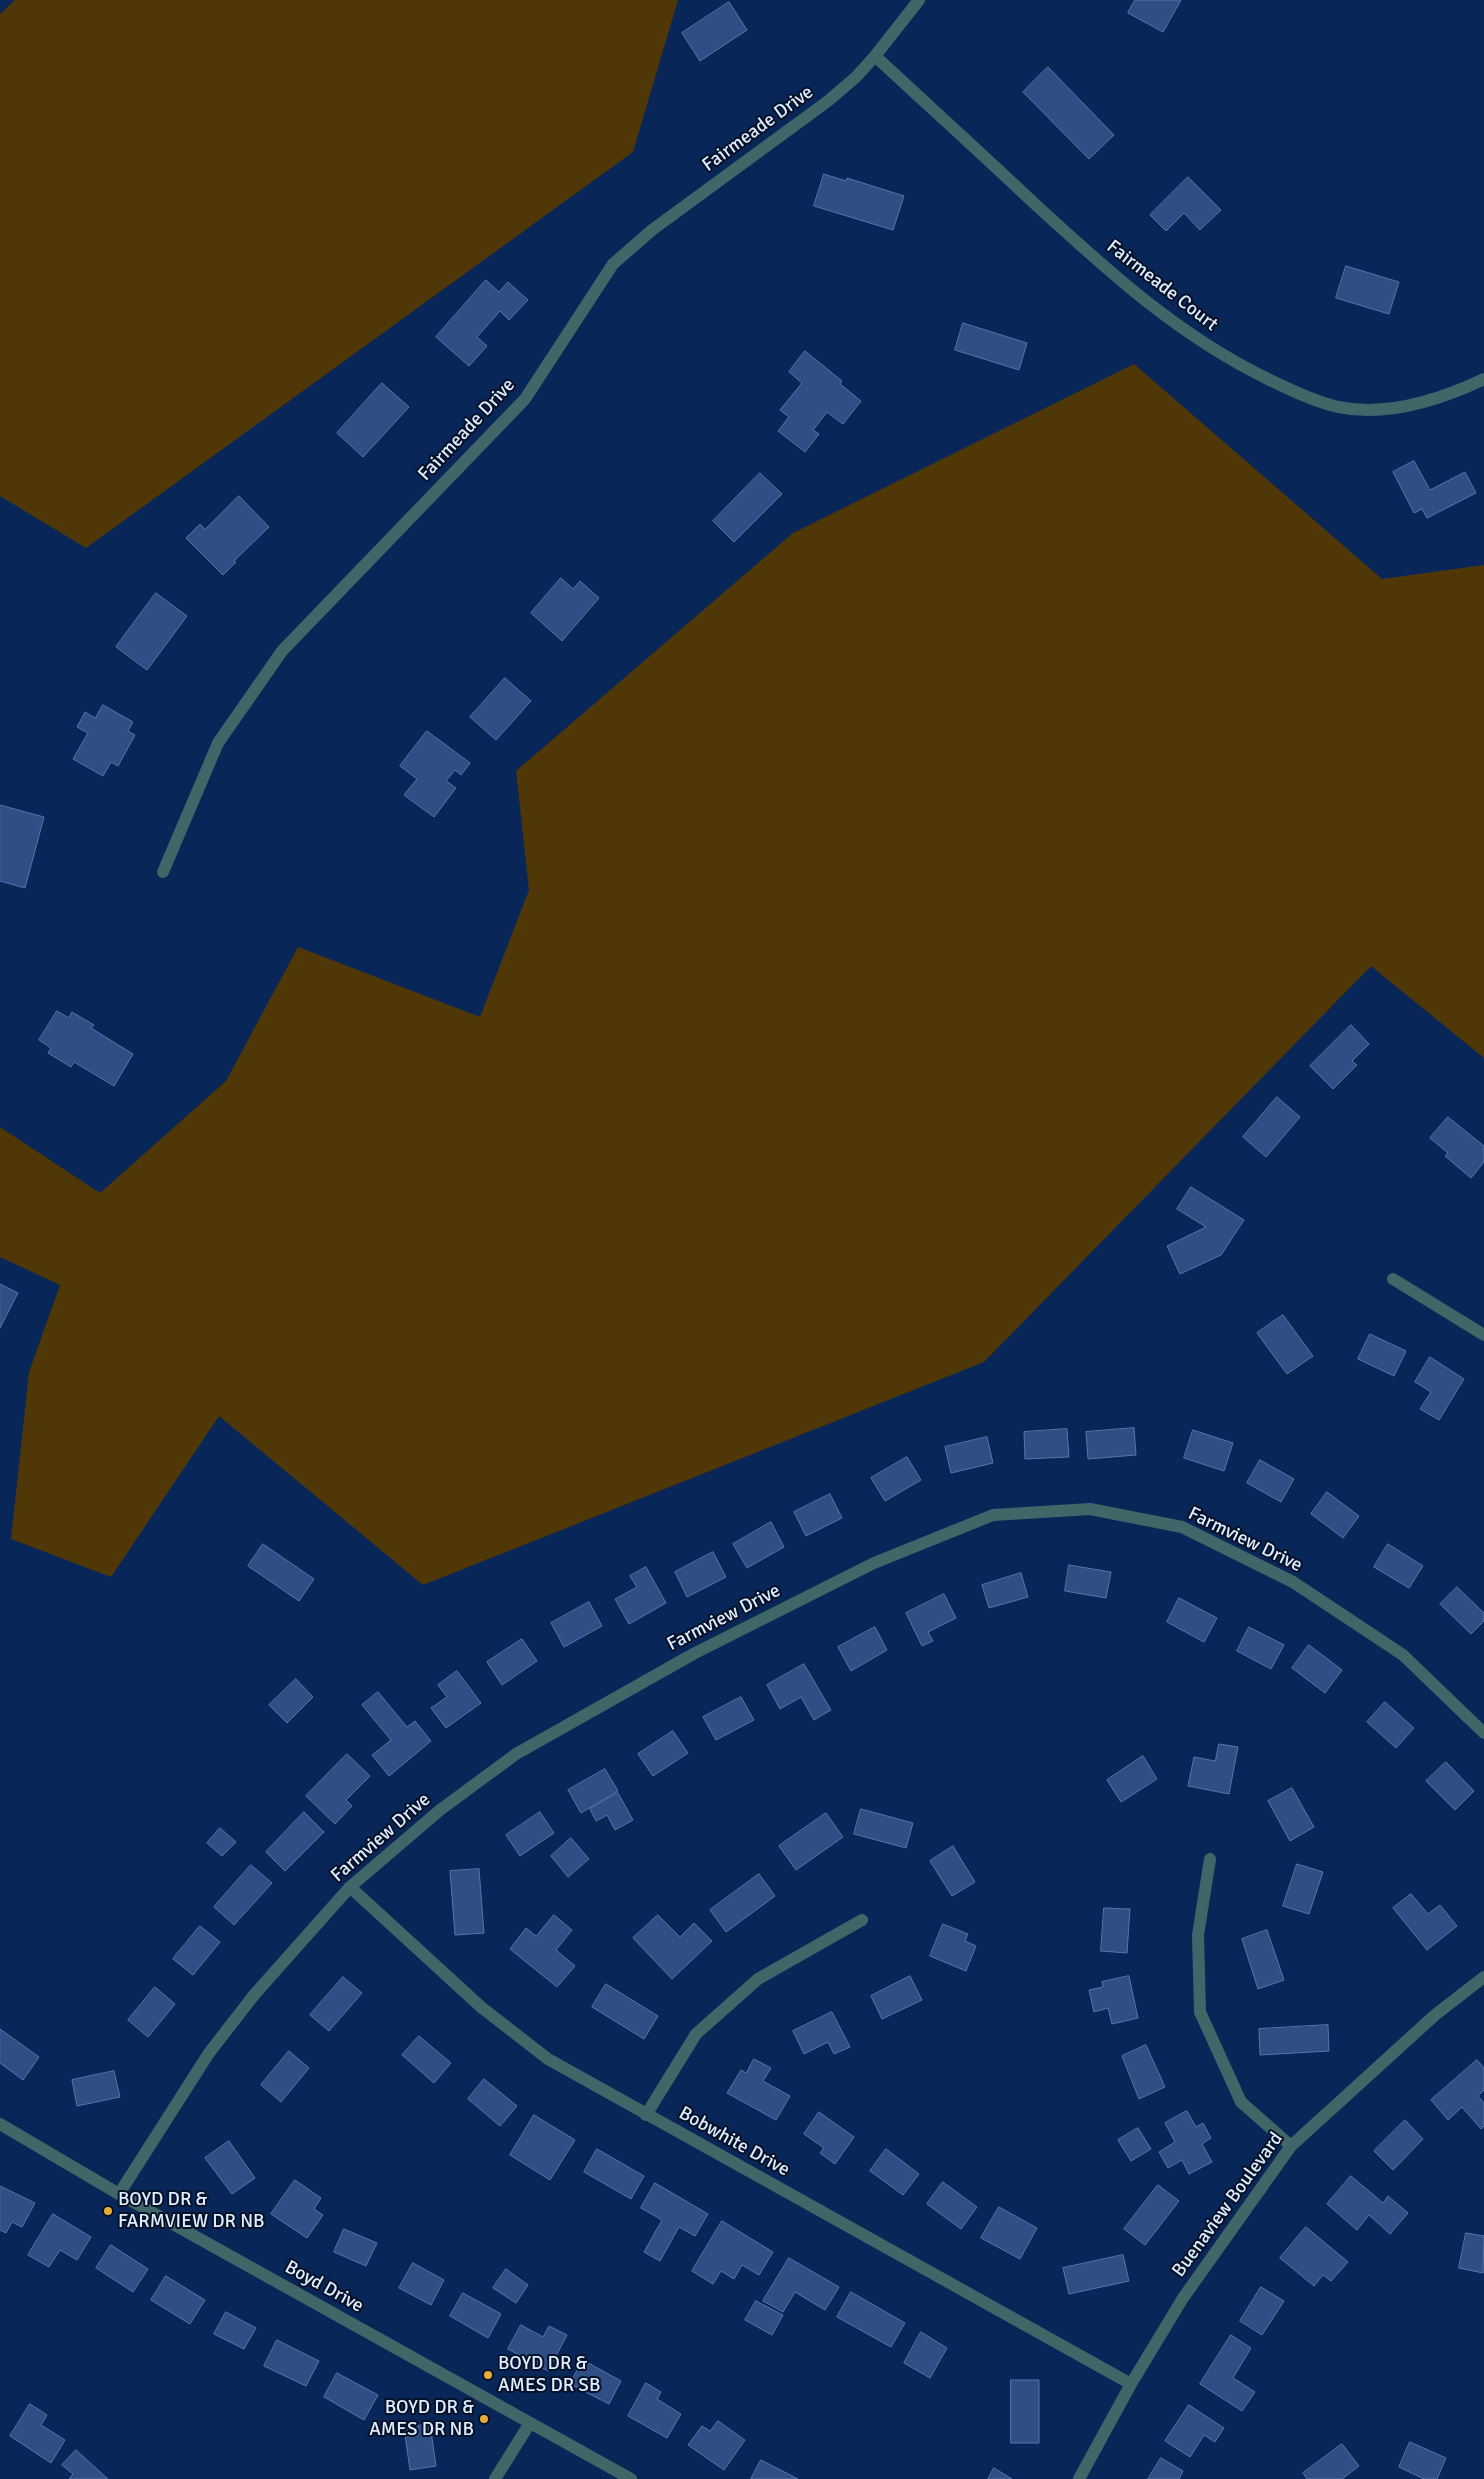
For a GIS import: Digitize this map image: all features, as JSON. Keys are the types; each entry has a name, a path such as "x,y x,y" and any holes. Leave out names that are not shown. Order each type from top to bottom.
{"street":[{"name":"Fairmeade Drive","path":"164,872 218,742 282,651 525,399 613,264 652,230 828,101 856,78 919,0"},
{"name":"Fairmeade Court","path":"875,56 1119,280 1182,329 1244,368 1314,400 1339,407 1362,410 1420,403 1452,394 1484,379"},
{"path":"1393,1279 1484,1335"},
{"name":"Farmview Drive","path":"119,2194 209,2053 254,1995 350,1888 440,1810 516,1754 695,1652 874,1563 993,1515 1090,1510 1182,1527 1293,1582 1403,1655 1484,1732"},
{"path":"1210,1859 1198,1934 1200,2012 1241,2102 1291,2146"},
{"name":"Bobwhite Drive","path":"350,1888 481,2007 548,2059 1131,2384"},
{"path":"646,2115 696,2034 702,2028 758,1979 862,1920"},
{"name":"Buenaview Boulevard","path":"1079,2479 1131,2384 1183,2298 1291,2146 1435,2015 1484,1978"},
{"name":"Boyd Drive","path":"0,2124 119,2194 631,2479"},
{"path":"495,2479 530,2424"}],"shaded area":[{"path":"15,0 678,0 633,152 86,548 0,496 0,14"},
{"path":"1134,364 1382,579 1484,565 1484,1058 1371,966 984,1362 423,1585 219,1416 111,1577 11,1539 29,1372 60,1285 0,1257 0,1127 100,1193 226,1081 298,947 480,1017 529,890 516,771 793,533"}],"building":[{"path":"1135,0 1181,0 1163,32 1128,13"},
{"path":"729,2 747,30 700,61 682,33"},
{"path":"1048,67 1114,135 1089,159 1023,92"},
{"path":"824,174 846,181 847,178 904,196 893,230 814,206"},
{"path":"1188,177 1221,210 1200,230 1184,213 1166,231 1150,215"},
{"path":"1346,266 1399,282 1389,314 1336,298"},
{"path":"486,280 499,292 508,282 528,300 509,320 500,311 477,337 487,346 469,366 436,337"},
{"path":"963,323 1027,343 1019,370 955,350"},
{"path":"805,351 842,381 840,384 861,401 843,424 827,412 813,430 819,434 805,452 778,431 789,417 780,410 802,383 789,372"},
{"path":"382,383 409,407 363,457 337,433"},
{"path":"1414,461 1430,490 1465,472 1476,493 1427,518 1422,509 1414,513 1393,472"},
{"path":"760,473 782,494 734,542 713,521"},
{"path":"239,496 269,527 234,561 236,562 223,575 186,538 200,524 205,529"},
{"path":"561,578 573,589 580,581 599,598 562,641 531,613"},
{"path":"156,593 187,616 147,670 116,647"},
{"path":"505,678 531,701 496,740 470,717"},
{"path":"103,705 133,722 128,731 135,735 118,766 111,762 103,776 73,759 88,733 77,727 85,712 95,718"},
{"path":"427,731 470,763 461,775 455,770 446,781 456,788 434,817 404,795 417,779 400,766"},
{"path":"0,805 44,817 25,888 0,881"},
{"path":"57,1011 69,1018 72,1012 94,1025 91,1028 133,1054 114,1086 74,1062 71,1067 48,1053 51,1048 39,1040"},
{"path":"1351,1025 1369,1044 1352,1061 1357,1065 1333,1089 1310,1066"},
{"path":"1277,1097 1300,1117 1266,1157 1243,1137"},
{"path":"1448,1117 1484,1146 1484,1162 1471,1178 1445,1156 1448,1153 1430,1138"},
{"path":"1191,1187 1244,1220 1221,1255 1180,1274 1167,1246 1206,1227 1177,1209"},
{"path":"0,1284 18,1293 0,1328"},
{"path":"1283,1315 1313,1356 1287,1374 1257,1333"},
{"path":"1370,1334 1406,1351 1394,1376 1358,1359"},
{"path":"1430,1357 1464,1379 1439,1420 1420,1409 1431,1392 1415,1382"},
{"path":"1134,1428 1136,1455 1088,1459 1086,1432"},
{"path":"1067,1429 1069,1457 1025,1459 1024,1432"},
{"path":"1193,1430 1233,1443 1224,1471 1184,1458"},
{"path":"987,1437 993,1463 951,1473 945,1447"},
{"path":"907,1457 921,1480 885,1501 871,1478"},
{"path":"1260,1460 1294,1479 1281,1502 1247,1483"},
{"path":"1327,1492 1359,1516 1343,1538 1311,1514"},
{"path":"830,1494 842,1518 806,1536 794,1512"},
{"path":"771,1522 784,1547 747,1568 733,1544"},
{"path":"263,1544 314,1579 299,1601 248,1566"},
{"path":"1388,1544 1423,1566 1409,1588 1374,1567"},
{"path":"713,1552 726,1577 687,1597 675,1572"},
{"path":"1069,1565 1111,1572 1106,1598 1065,1591"},
{"path":"646,1567 666,1603 629,1624 615,1599 637,1587 630,1576"},
{"path":"1021,1573 1028,1597 989,1608 982,1585"},
{"path":"1457,1587 1484,1613 1484,1621 1471,1634 1440,1604"},
{"path":"944,1594 956,1618 928,1632 933,1641 922,1646 906,1613"},
{"path":"1179,1598 1217,1618 1204,1642 1167,1622"},
{"path":"589,1602 602,1626 564,1647 551,1623"},
{"path":"875,1627 887,1650 851,1671 838,1647"},
{"path":"1249,1627 1284,1645 1271,1669 1237,1651"},
{"path":"522,1639 537,1661 502,1685 487,1662"},
{"path":"1309,1645 1342,1670 1325,1693 1292,1668"},
{"path":"804,1664 831,1710 814,1720 801,1697 780,1709 767,1685"},
{"path":"457,1671 481,1703 446,1728 431,1708 447,1697 438,1685"},
{"path":"296,1679 313,1697 287,1723 269,1705"},
{"path":"378,1692 407,1727 415,1721 431,1741 389,1776 372,1755 391,1740 362,1705"},
{"path":"741,1697 754,1720 716,1740 703,1717"},
{"path":"1385,1702 1414,1728 1396,1748 1367,1722"},
{"path":"673,1731 688,1753 653,1776 638,1754"},
{"path":"1219,1744 1238,1747 1229,1794 1188,1786 1194,1757 1215,1761"},
{"path":"347,1754 370,1776 346,1800 352,1806 335,1824 306,1796"},
{"path":"1143,1756 1157,1779 1121,1802 1107,1780"},
{"path":"1446,1762 1474,1791 1455,1810 1426,1781"},
{"path":"605,1769 618,1791 581,1813 568,1790"},
{"path":"1292,1788 1314,1827 1290,1841 1268,1801"},
{"path":"618,1793 633,1820 615,1830 607,1815 596,1821 590,1809"},
{"path":"861,1809 913,1823 906,1848 854,1834"},
{"path":"304,1812 324,1832 285,1871 266,1852"},
{"path":"540,1812 554,1833 520,1856 506,1835"},
{"path":"826,1813 843,1837 796,1870 779,1846"},
{"path":"220,1828 236,1842 222,1856 207,1843"},
{"path":"571,1838 589,1859 568,1877 551,1856"},
{"path":"953,1846 975,1882 952,1896 930,1861"},
{"path":"1297,1864 1323,1872 1309,1914 1283,1906"},
{"path":"251,1865 272,1883 234,1925 214,1907"},
{"path":"479,1869 484,1933 455,1935 450,1871"},
{"path":"759,1874 775,1896 726,1932 710,1910"},
{"path":"1411,1894 1428,1914 1440,1905 1457,1926 1427,1950 1393,1908"},
{"path":"1104,1908 1130,1909 1127,1953 1101,1951"},
{"path":"554,1915 572,1930 556,1950 575,1966 557,1987 510,1949 526,1928 536,1936"},
{"path":"658,1915 680,1937 694,1923 712,1941 672,1979 633,1938"},
{"path":"943,1924 968,1934 965,1941 976,1946 966,1971 930,1956"},
{"path":"200,1926 220,1942 193,1975 173,1959"},
{"path":"1267,1930 1284,1980 1258,1989 1242,1939"},
{"path":"910,1976 922,2000 882,2019 871,1996"},
{"path":"1129,1976 1138,2018 1112,2024 1108,2008 1094,2012 1089,1990 1103,1987 1102,1982"},
{"path":"343,1977 362,1993 329,2031 310,2015"},
{"path":"606,1984 658,2016 644,2039 592,2007"},
{"path":"155,1987 175,2004 148,2037 128,2020"},
{"path":"832,2012 850,2047 834,2054 828,2042 804,2054 793,2031"},
{"path":"1328,2025 1329,2051 1260,2055 1259,2029"},
{"path":"0,2029 39,2057 23,2080 0,2063"},
{"path":"419,2036 451,2063 434,2083 402,2055"},
{"path":"1146,2045 1165,2087 1139,2099 1122,2056"},
{"path":"289,2051 309,2068 281,2102 261,2085"},
{"path":"754,2059 771,2068 763,2081 790,2096 776,2120 727,2093 741,2070 746,2073"},
{"path":"1477,2060 1484,2068 1484,2090 1478,2096 1484,2103 1484,2126 1481,2129 1462,2107 1448,2120 1431,2100"},
{"path":"114,2071 120,2097 77,2106 72,2080"},
{"path":"484,2079 517,2106 500,2126 468,2099"},
{"path":"1187,2111 1196,2127 1203,2123 1211,2138 1202,2144 1212,2162 1189,2174 1182,2160 1168,2168 1159,2152 1175,2142 1165,2123"},
{"path":"819,2112 854,2137 835,2164 820,2153 824,2148 804,2134"},
{"path":"534,2115 575,2140 550,2180 510,2155"},
{"path":"1405,2120 1423,2139 1393,2170 1374,2151"},
{"path":"1138,2128 1151,2149 1131,2161 1118,2140"},
{"path":"229,2141 255,2178 232,2194 205,2158"},
{"path":"597,2149 644,2176 631,2199 584,2172"},
{"path":"886,2149 919,2174 903,2195 870,2171"},
{"path":"1351,2176 1383,2203 1388,2196 1408,2213 1390,2234 1369,2215 1357,2230 1327,2204"},
{"path":"295,2180 321,2198 314,2209 323,2215 307,2238 271,2214"},
{"path":"943,2182 977,2207 961,2229 927,2204"},
{"path":"655,2183 708,2214 695,2236 679,2227 660,2261 644,2252 662,2220 641,2208"},
{"path":"1158,2185 1179,2201 1145,2245 1124,2229"},
{"path":"0,2186 35,2203 22,2227 12,2222 6,2233 0,2230"},
{"path":"999,2207 1037,2228 1020,2259 981,2238"},
{"path":"53,2214 91,2237 77,2260 60,2250 49,2267 28,2255"},
{"path":"722,2221 773,2252 759,2275 742,2265 734,2279 721,2271 713,2284 692,2271"},
{"path":"1306,2227 1348,2262 1331,2281 1323,2275 1314,2286 1280,2258"},
{"path":"344,2229 377,2243 366,2266 334,2252"},
{"path":"1466,2233 1484,2236 1483,2273 1459,2268"},
{"path":"111,2245 148,2269 133,2292 96,2268"},
{"path":"1123,2255 1129,2281 1069,2294 1063,2268"},
{"path":"789,2258 839,2287 825,2310 795,2292 783,2312 763,2301"},
{"path":"413,2263 444,2280 431,2305 399,2288"},
{"path":"506,2269 528,2285 516,2303 493,2288"},
{"path":"166,2276 205,2300 190,2324 151,2300"},
{"path":"1261,2287 1284,2301 1262,2335 1240,2321"},
{"path":"851,2292 905,2323 891,2347 837,2317"},
{"path":"463,2293 501,2314 488,2338 450,2316"},
{"path":"756,2301 783,2315 772,2335 745,2320"},
{"path":"226,2312 256,2328 244,2349 214,2334"},
{"path":"521,2325 543,2337 549,2326 567,2335 548,2371 508,2349"},
{"path":"921,2332 947,2348 930,2378 904,2363"},
{"path":"1231,2335 1251,2348 1233,2378 1255,2392 1242,2411 1200,2384"},
{"path":"277,2340 319,2361 306,2386 264,2366"},
{"path":"583,2360 621,2381 609,2404 570,2384"},
{"path":"337,2373 378,2395 364,2420 324,2397"},
{"path":"1011,2380 1039,2380 1039,2443 1011,2443"},
{"path":"646,2383 661,2392 657,2399 681,2414 667,2438 628,2416"},
{"path":"30,2404 47,2415 41,2425 65,2440 51,2463 10,2436"},
{"path":"1189,2405 1224,2428 1215,2442 1204,2435 1190,2457 1165,2441"},
{"path":"718,2421 745,2440 724,2470 688,2445 702,2426 710,2431"},
{"path":"430,2424 436,2466 410,2470 404,2428"},
{"path":"1410,2442 1446,2458 1437,2479 1424,2479 1399,2467"},
{"path":"1342,2444 1359,2466 1342,2479 1307,2479 1303,2473"},
{"path":"76,2450 108,2479 69,2479 73,2474 62,2465"},
{"path":"1161,2458 1183,2471 1179,2479 1148,2479"},
{"path":"761,2460 798,2479 751,2479"},
{"path":"994,2468 1012,2479 988,2479"}],"place":[{"name":"BOYD DR & FARMVIEW DR NB","path":"108,2211"},
{"name":"BOYD DR & AMES DR SB","path":"488,2375"},
{"name":"BOYD DR & AMES DR NB","path":"484,2419"}]}
